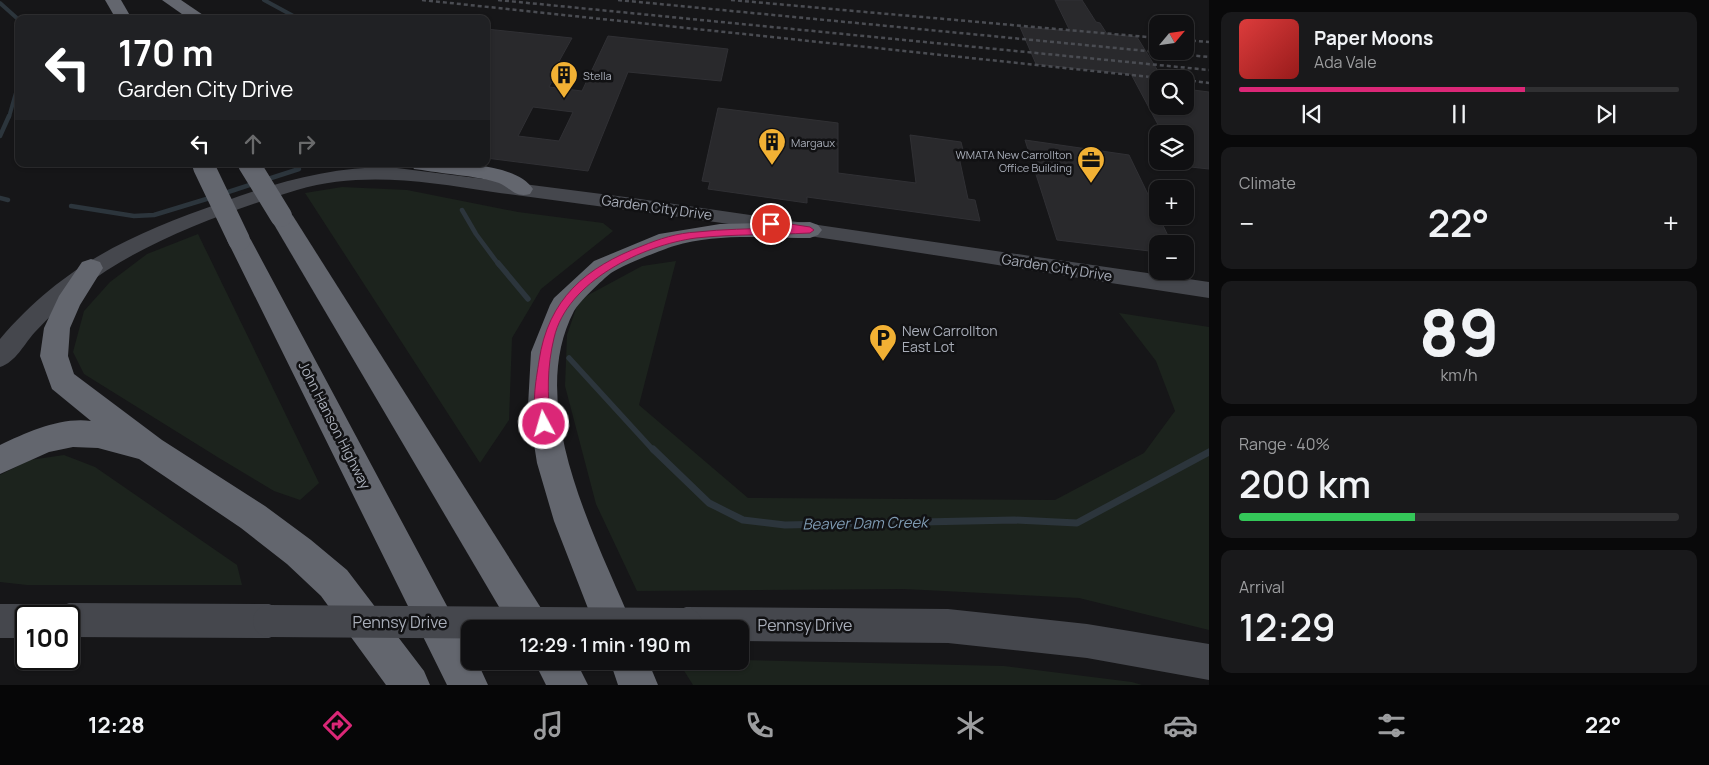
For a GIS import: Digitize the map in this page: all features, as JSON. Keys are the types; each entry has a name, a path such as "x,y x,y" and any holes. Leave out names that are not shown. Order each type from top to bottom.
{"highway":[{"path":"113,0 122,15"},
{"path":"161,4 190,15"},
{"name":"John Hanson Highway","path":"204,167 239,240 468,685"},
{"path":"251,167 529,620"},
{"path":"440,167 506,178 522,189"},
{"path":"611,620 564,499 544,424 540,389 548,337 556,318 575,291 595,273 623,257 666,240 696,235 810,230"},
{"path":"91,268 68,303 57,328 54,356 57,370 62,380 72,390 151,450 253,517 334,582 410,685"},
{"path":"0,460 49,439 86,433 151,450"},
{"path":"559,670 568,685"},
{"path":"632,670 638,685"}],"main road":[{"name":"Garden City Drive","path":"0,357 45,305 91,268 151,236 254,198 320,178 392,172 605,200 1209,290"},
{"name":"Pennsy Drive","path":"80,620 948,626 1086,641 1209,662"},
{"path":"0,621 15,621"}],"shaded area":[{"path":"342,187 407,190 518,212 603,223 613,231 541,289 512,338 509,420 480,463 305,193"},
{"path":"198,234 319,483 300,500 274,491 84,374 73,352 84,311 110,282 147,254"},
{"path":"676,261 639,405 748,498 1055,500 1144,453 1175,411 1156,361 1119,313 1209,327 1209,630 1079,598 904,589 637,591 596,504 565,386 567,335 579,300 642,266"},
{"path":"64,455 95,467 237,565 242,585 27,585 0,582 0,475 30,460"},
{"path":"749,660 1004,666 1132,682 1142,685 693,685 684,670 749,670"}],"building":[{"path":"1055,0 1082,0 1096,22 1100,23 1107,34 1137,37 1149,56 1149,60 1151,60 1157,70 1149,70 1149,108 1131,74 1036,64 1020,27 1070,31"},
{"name":"Stella","path":"490,29 572,38 552,74 556,74 549,87 582,91 608,36 728,49 721,81 628,72 588,171 490,159","holes":["533,107 573,112 559,141 518,136"]},
{"path":"1194,90 1209,92 1209,169 1194,167 1194,125 1158,125 1153,115 1194,115"},
{"name":"Margaux","path":"718,108 838,123 838,173 916,183 910,135 961,142 965,158 959,157 968,199 975,200 980,221 807,197 807,203 708,189 710,182 702,181"},
{"name":"WMATA New Carrollton Office Building","path":"1025,140 1129,155 1149,196 1149,225 1163,225 1168,235 1149,235 1149,251 1057,240"}],"waterway":[{"path":"264,0 292,15"},
{"name":"Beaver Dam Creek","path":"0,3 15,16"},
{"name":"Beaver Dam Creek","path":"9,117 15,96"},
{"name":"Beaver Dam Creek","path":"0,136 9,116"},
{"name":"Beaver Dam Creek","path":"265,180 299,169"},
{"name":"Beaver Dam Creek","path":"222,194 256,183"},
{"name":"Beaver Dam Creek","path":"71,206 134,216 154,215 213,197"},
{"name":"Beaver Dam Creek","path":"0,198 8,200"},
{"name":"Beaver Dam Creek","path":"462,210 476,234 499,265"},
{"name":"Beaver Dam Creek","path":"498,263 528,299"},
{"name":"Beaver Dam Creek","path":"569,358 654,451"},
{"name":"Beaver Dam Creek","path":"653,449 709,503 743,520 785,525 1014,520 1077,523 1209,452"}],"railway":[{"path":"422,0 1149,77"},
{"path":"498,0 1209,70"},
{"path":"618,0 1209,57"},
{"path":"731,0 1149,37"},
{"path":"1194,41 1209,42"},
{"path":"1194,81 1209,83"}],"place":[{"name":"Stella","path":"564,99"},
{"name":"Margaux","path":"772,166"},
{"name":"WMATA New Carrollton Office Building","path":"1091,184"},
{"name":"New Carrollton East Lot","path":"883,362"}],"route":[{"path":"544,424 540,389 548,337 556,318 575,291 595,273 623,257 666,240 733,232 810,230 771,224"}]}
